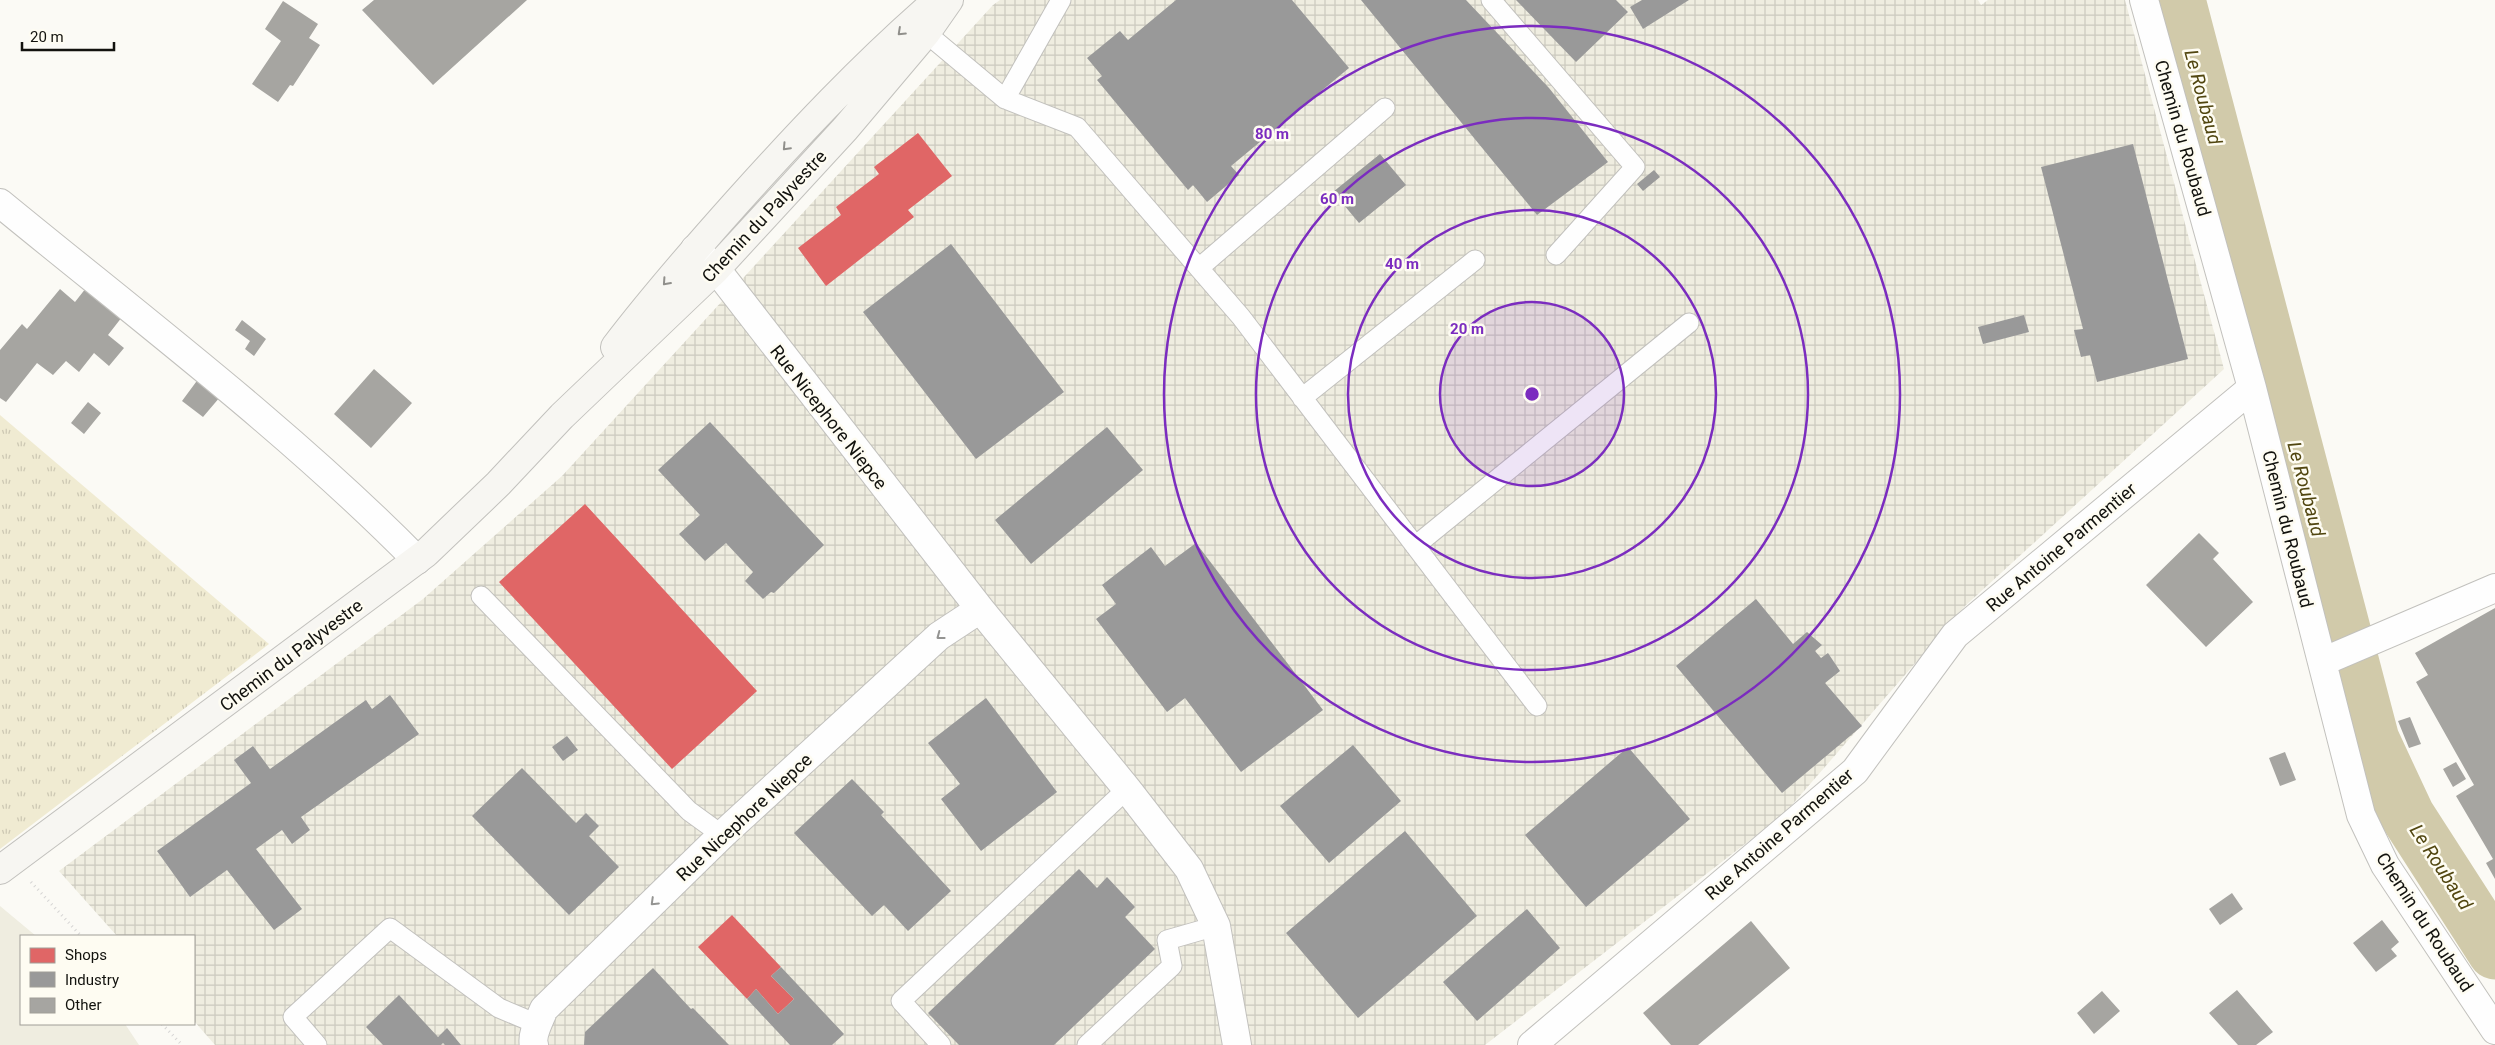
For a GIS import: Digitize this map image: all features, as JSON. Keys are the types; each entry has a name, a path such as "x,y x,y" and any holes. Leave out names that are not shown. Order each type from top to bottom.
{"street":[{"name":"Chemin du Palyvestre","path":"562,416 656,293 786,147 869,62 937,0"},
{"name":"Chemin du Palyvestre","path":"7,865 417,560 498,484 562,416 716,269 845,129 926,33 950,0"},
{"name":"Chemin du Roubaud","path":"2144,0 2252,388 2361,816 2385,865 2495,1030"},
{"path":"0,203 271,426 386,529 417,560"},
{"name":"Rue Nicephore Niepce","path":"695,249 716,269 980,609 1127,789 1189,869 1216,926 1237,1045"},
{"name":"Rue Antoine Parmentier","path":"1532,1045 1855,771 1955,635 2252,388"},
{"path":"2323,662 2495,588"},
{"name":"Rue Nicephore Niepce","path":"536,1034 544,1009 722,835 939,636 980,609"}],"lane":[{"path":"1005,99 1061,0"},
{"path":"1491,0 1635,167 1556,255"},
{"path":"926,33 1005,99 1077,127 1241,317 1537,706"},
{"path":"1199,268 1385,108"},
{"path":"1302,398 1475,260"},
{"path":"1415,546 1689,323"},
{"path":"481,596 689,811 722,835"},
{"path":"940,1045 901,1001 1127,789"},
{"path":"1088,1045 1172,966 1167,940 1216,926"},
{"path":"317,1045 293,1017 390,928 536,1034"}],"path":[{"path":"7,865 81,935"},
{"path":"163,1025 182,1045"}],"shaded area":[{"path":"1000,0 1978,0 1981,5 1988,0 2125,0 2224,369 1965,606 1784,814 1485,1045 215,1045 195,1022 195,935 116,935 59,871 423,599 562,476 993,5"},
{"path":"0,906 35,935 20,935 20,1025 126,1025 139,1045 0,1045"}],"green space":[{"path":"0,415 269,644 0,849"}],"building: Shops":[{"path":"918,133 952,176 908,210 914,217 826,286 798,248 841,215 836,207 879,174 874,167"},
{"path":"585,504 757,691 672,769 499,582"},
{"path":"732,915 781,967 771,976 794,999 778,1014 756,989 747,999 698,947"}],"building: Industry":[{"path":"1176,0 1292,0 1349,68 1231,166 1239,175 1207,202 1193,185 1188,190 1097,80 1102,76 1087,58 1120,31 1128,40"},
{"path":"1361,0 1466,0 1549,88 1608,162 1537,215"},
{"path":"1516,0 1616,0 1628,12 1576,62"},
{"path":"1642,0 1689,0 1643,29 1630,7"},
{"path":"2133,144 2188,359 2097,382 2090,355 2081,357 2074,330 2083,329 2041,167"},
{"path":"1380,154 1406,185 1359,223 1333,192"},
{"path":"1654,170 1660,177 1643,191 1637,184"},
{"path":"951,244 1064,392 976,459 863,312"},
{"path":"2024,315 2029,332 1983,344 1978,327"},
{"path":"710,422 824,545 774,593 771,592 763,599 745,581 753,572 726,543 705,561 679,534 700,515 658,470"},
{"path":"1107,427 1143,470 1031,564 995,520"},
{"path":"1196,543 1323,710 1241,772 1185,698 1167,712 1096,619 1116,604 1102,585 1151,547 1165,566"},
{"path":"1756,599 1793,644 1807,632 1822,645 1815,651 1821,658 1828,653 1840,671 1825,683 1862,726 1782,793 1676,666"},
{"path":"390,695 419,734 301,817 310,830 292,844 282,830 256,849 302,909 274,930 227,870 190,897 157,851 251,783 234,760 253,746 270,769 366,700 372,709"},
{"path":"986,698 1057,792 981,851 941,799 960,784 928,743"},
{"path":"567,736 578,750 563,761 552,747"},
{"path":"1353,745 1401,801 1329,863 1280,806"},
{"path":"1628,747 1690,819 1586,907 1525,835"},
{"path":"522,768 576,823 586,813 599,826 589,836 619,867 569,915 472,816"},
{"path":"852,779 884,812 881,815 951,891 908,931 884,905 872,916 794,833"},
{"path":"1405,831 1477,916 1358,1018 1286,933"},
{"path":"1079,869 1097,888 1107,877 1135,907 1125,917 1155,949 1054,1045 959,1045 928,1013"},
{"path":"1527,909 1560,948 1477,1021 1443,982"},
{"path":"781,967 844,1034 832,1045 790,1045 747,999 756,989 778,1014 794,999 771,976"},
{"path":"653,968 691,1009 693,1008 729,1045 584,1045 585,1032"},
{"path":"399,995 438,1037 447,1028 461,1045 445,1045 443,1043 441,1045 383,1045 366,1027"}],"building: Other":[{"path":"374,0 527,0 433,85 362,10"},
{"path":"283,1 318,24 309,38 320,45 293,86 290,85 278,102 252,84 281,41 265,29"},
{"path":"86,288 122,317 108,335 124,348 109,366 94,353 79,372 66,361 53,375 37,363 6,402 0,398 0,350 22,324 27,329 60,289 75,302"},
{"path":"242,320 266,339 254,356 245,349 250,341 235,330"},
{"path":"374,369 412,403 371,448 334,414"},
{"path":"199,378 220,397 203,417 182,401"},
{"path":"88,402 101,413 84,434 71,423"},
{"path":"2199,533 2219,553 2213,559 2253,602 2206,647 2146,585"},
{"path":"2495,608 2495,879 2486,863 2493,859 2456,796 2474,785 2416,682 2428,675 2415,653"},
{"path":"2410,717 2421,744 2409,748 2398,721"},
{"path":"2285,752 2296,780 2280,786 2269,758"},
{"path":"2456,762 2466,779 2453,787 2443,769"},
{"path":"2232,893 2243,909 2220,925 2209,909"},
{"path":"2382,920 2399,942 2391,949 2397,956 2376,972 2353,943"},
{"path":"1751,921 1790,968 1698,1045 1671,1045 1643,1013"},
{"path":"2237,990 2273,1032 2256,1045 2238,1045 2209,1013"},
{"path":"2102,991 2120,1011 2094,1034 2077,1013"}],"waterway":[{"name":"Le Roubaud","path":"2178,0 2372,740 2407,815 2495,952"}]}
